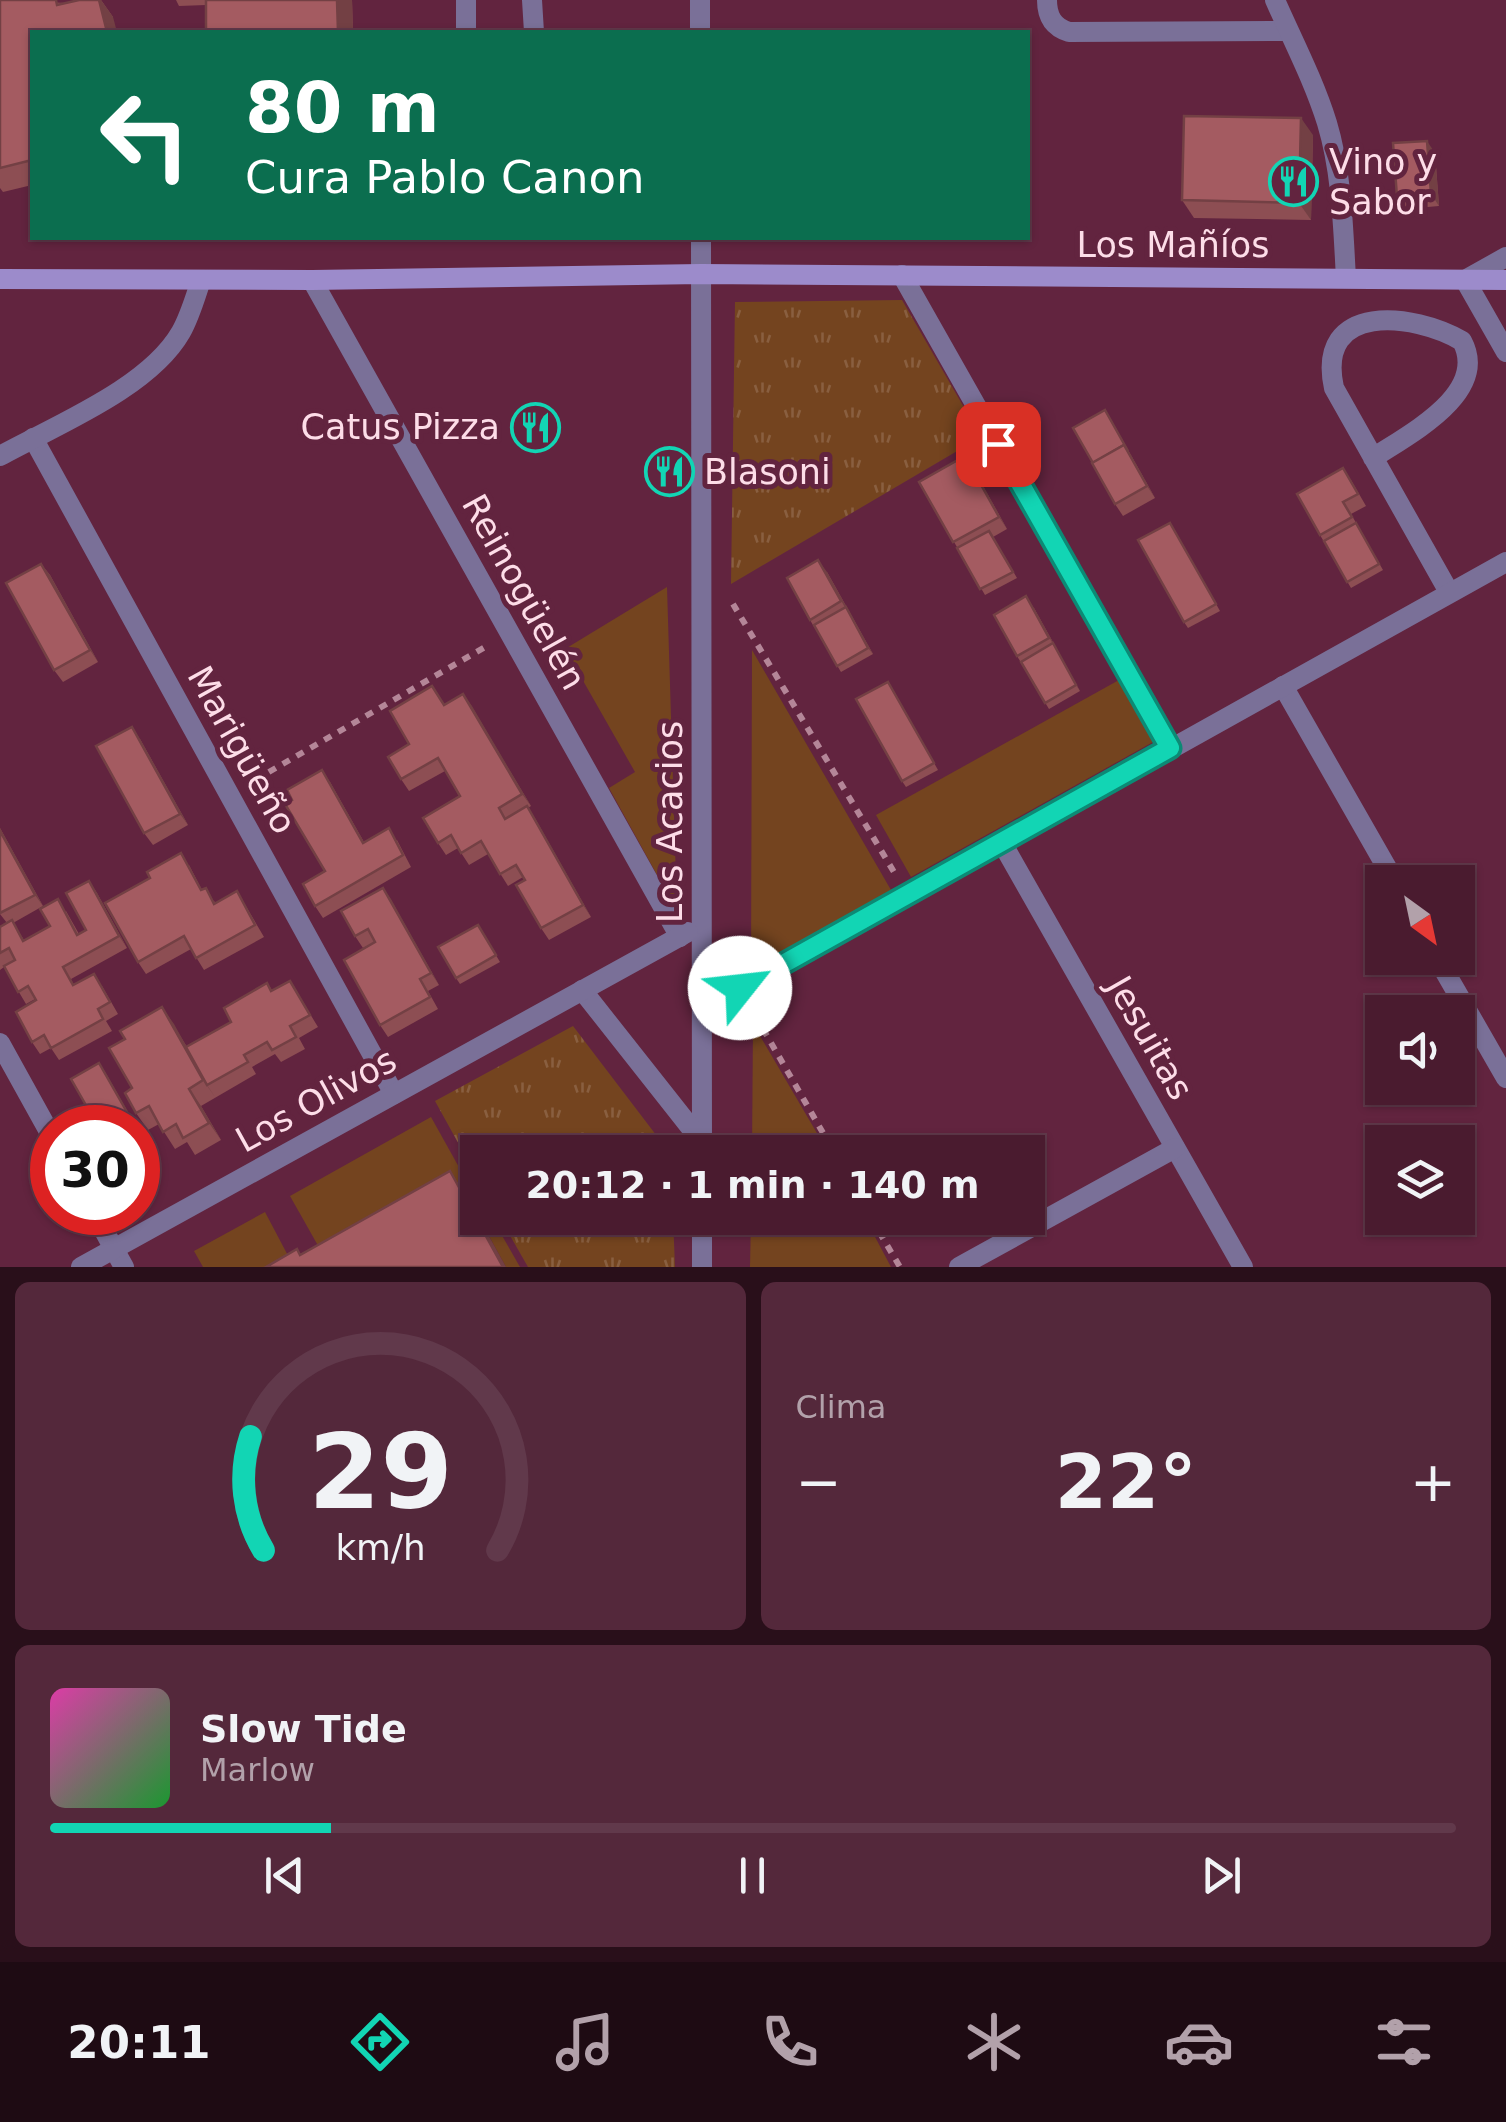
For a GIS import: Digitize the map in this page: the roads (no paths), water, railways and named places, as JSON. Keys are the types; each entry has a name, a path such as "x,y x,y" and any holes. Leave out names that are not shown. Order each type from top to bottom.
{"street":[{"path":"466,0 466,30"},
{"path":"532,0 534,30"},
{"path":"700,0 700,30"},
{"path":"1047,0 1049,17 1069,32 1288,31"},
{"path":"1275,0 1328,127 1341,202 1346,278"},
{"name":"Los Acacios","path":"701,240 702,1135"},
{"path":"1468,352 1503,346 1465,280 1506,257"},
{"name":"Los Mañíos","path":"0,279 312,280 701,274 1506,280"},
{"path":"902,275 1170,748"},
{"path":"0,456 148,370 180,334 201,280"},
{"name":"Reinogüelén","path":"312,280 680,937"},
{"path":"1373,458 1418,428 1462,389 1468,376 1468,352 1462,341 1438,327 1410,321 1368,321 1344,334 1331,360 1334,388 1373,458 1449,592"},
{"name":"Marigüeño","path":"33,438 394,1094"},
{"path":"703,1010 1506,562"},
{"path":"1283,686 1385,865"},
{"name":"Jesuitas","path":"1001,842 1242,1267"},
{"name":"Los Olivos","path":"81,1267 119,1258 394,1094 702,924"},
{"path":"1448,975 1506,1078"},
{"path":"582,990 693,1135"},
{"path":"0,1043 34,1105"},
{"path":"959,1267 1175,1148"},
{"path":"106,1235 119,1258"},
{"path":"702,1235 702,1267"}],"place":[{"name":"Vino y Sabor","path":"1294,182"},
{"name":"Catus Pizza","path":"535,427"},
{"name":"Blasoni","path":"669,472"}]}
